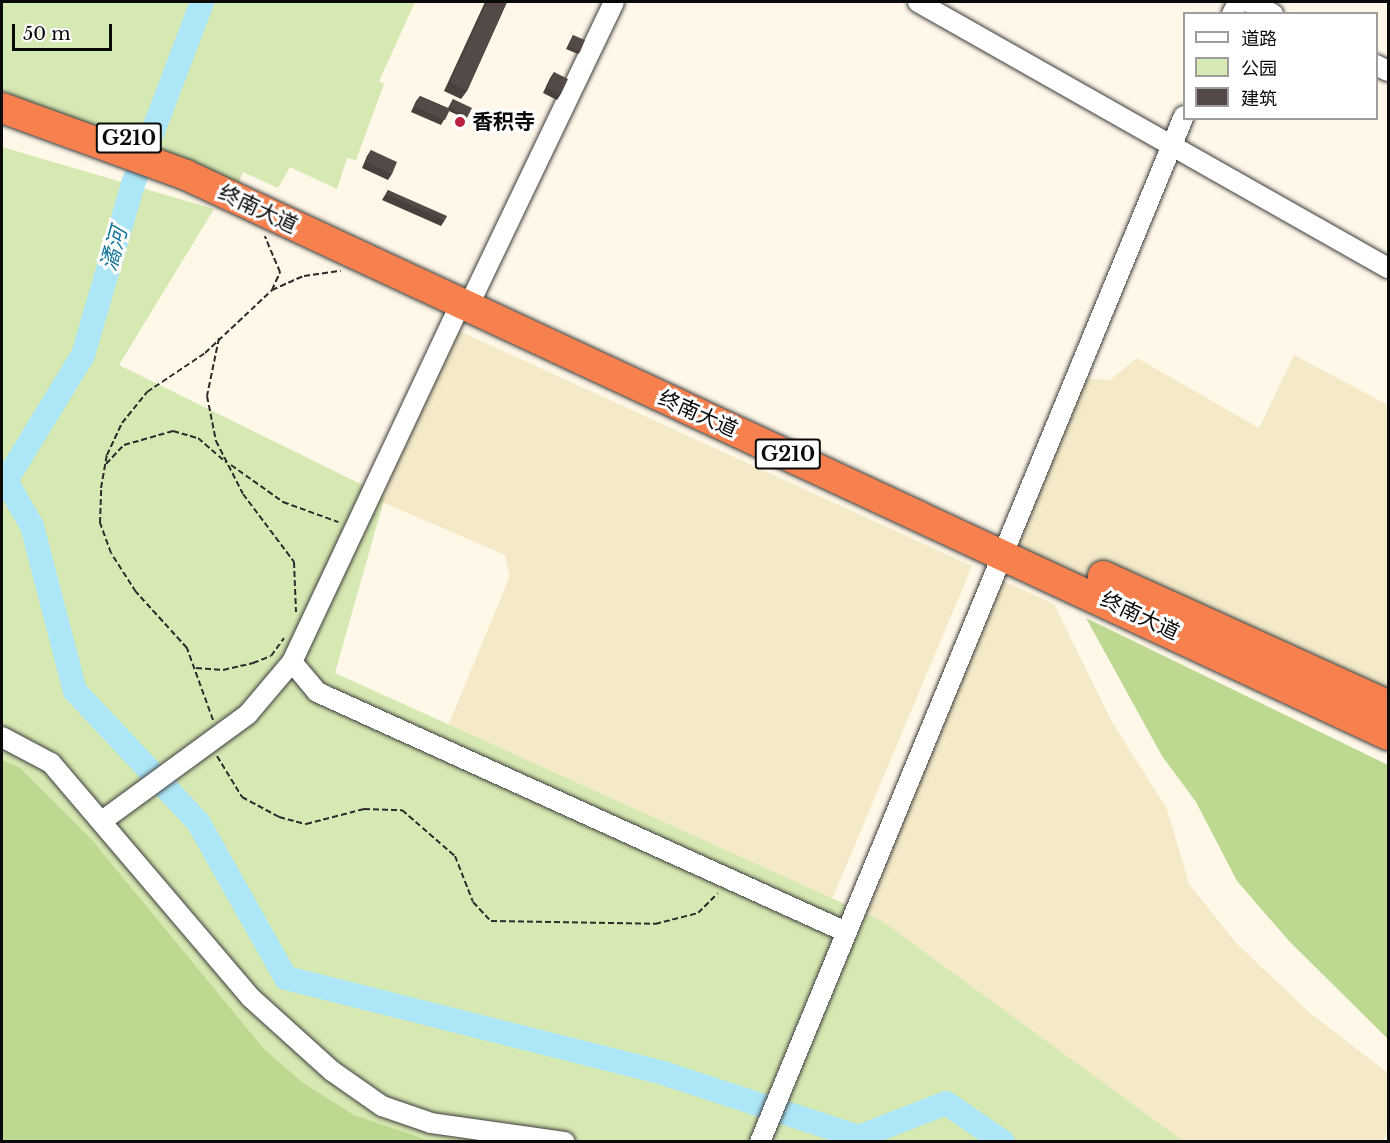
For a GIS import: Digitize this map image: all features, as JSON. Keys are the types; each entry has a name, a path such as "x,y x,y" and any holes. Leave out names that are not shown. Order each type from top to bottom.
{"highway":[{"name":"终南大道","path":"2,94 190,170 467,302 1004,542 1389,705"},
{"name":"终南大道","path":"2,108 62,119"},
{"name":"终南大道","path":"1004,542 1389,735"}],"street":[{"path":"110,815 208,746 248,714 292,662 357,523 614,2"},
{"path":"918,2 1389,268"},
{"path":"1250,2 1270,12"},
{"path":"760,1142 1004,542 1183,120"},
{"path":"292,662 317,692 731,877 846,932"},
{"path":"2,737 51,763 110,815 250,997 332,1071 382,1106 431,1123 565,1142"}],"path":[{"path":"262,230 280,272 272,290"},
{"path":"350,270 304,276 272,290 219,338 147,392 122,423 105,464 100,523 111,553 136,592 187,648 196,668 208,746 227,778 242,797 279,817 306,824 364,809 402,810 455,856 473,902 491,921 655,924 698,913 731,877"},
{"path":"219,338 207,396 216,441 243,494 294,562 299,594 294,624"},
{"path":"105,464 124,445 173,431 198,438 228,463 283,502 343,524 357,523"},
{"path":"196,668 223,670 271,656 288,632"}],"shaded area":[{"path":"457,330 972,566 812,947 433,762 510,576 505,555 368,496"},
{"path":"1294,355 1388,405 1388,716 1007,550 1072,378 1110,380 1137,358 1259,428"},
{"path":"983,572 1054,604 1112,722 1167,809 1189,884 1237,944 1310,1013 1388,1073 1388,1131 1383,1142 1103,1141 831,942"}],"green space":[{"path":"2,2 415,2 379,81 384,84 356,160 347,158 337,189 290,167 278,188 243,172 233,197 2,90"},
{"path":"2,147 214,209 119,365 385,496 335,673 882,921 1183,1141 362,1141 2,837"},
{"path":"1086,618 1388,765 1388,1039 1289,941 1237,881 1196,802 1162,756"},
{"path":"2,760 20,768 92,840 264,1049 303,1083 354,1115 430,1141 2,1141"}],"building":[{"path":"487,2 507,2 467,91 450,83"},
{"path":"573,35 585,40 580,52 568,46"},
{"path":"554,72 568,79 561,94 547,88"},
{"path":"420,96 450,109 445,120 415,107"},
{"path":"453,99 472,108 468,116 449,107"},
{"path":"371,150 397,162 392,174 366,162"},
{"path":"388,190 447,216 445,220 386,194"}],"waterway":[{"name":"潏河","path":"7,479 83,355 133,184 202,2"},
{"path":"2,474 32,526 75,691 198,822 286,978 663,1073 859,1137 946,1103 1003,1142"}],"place":[{"name":"香积寺","path":"460,122"}]}
